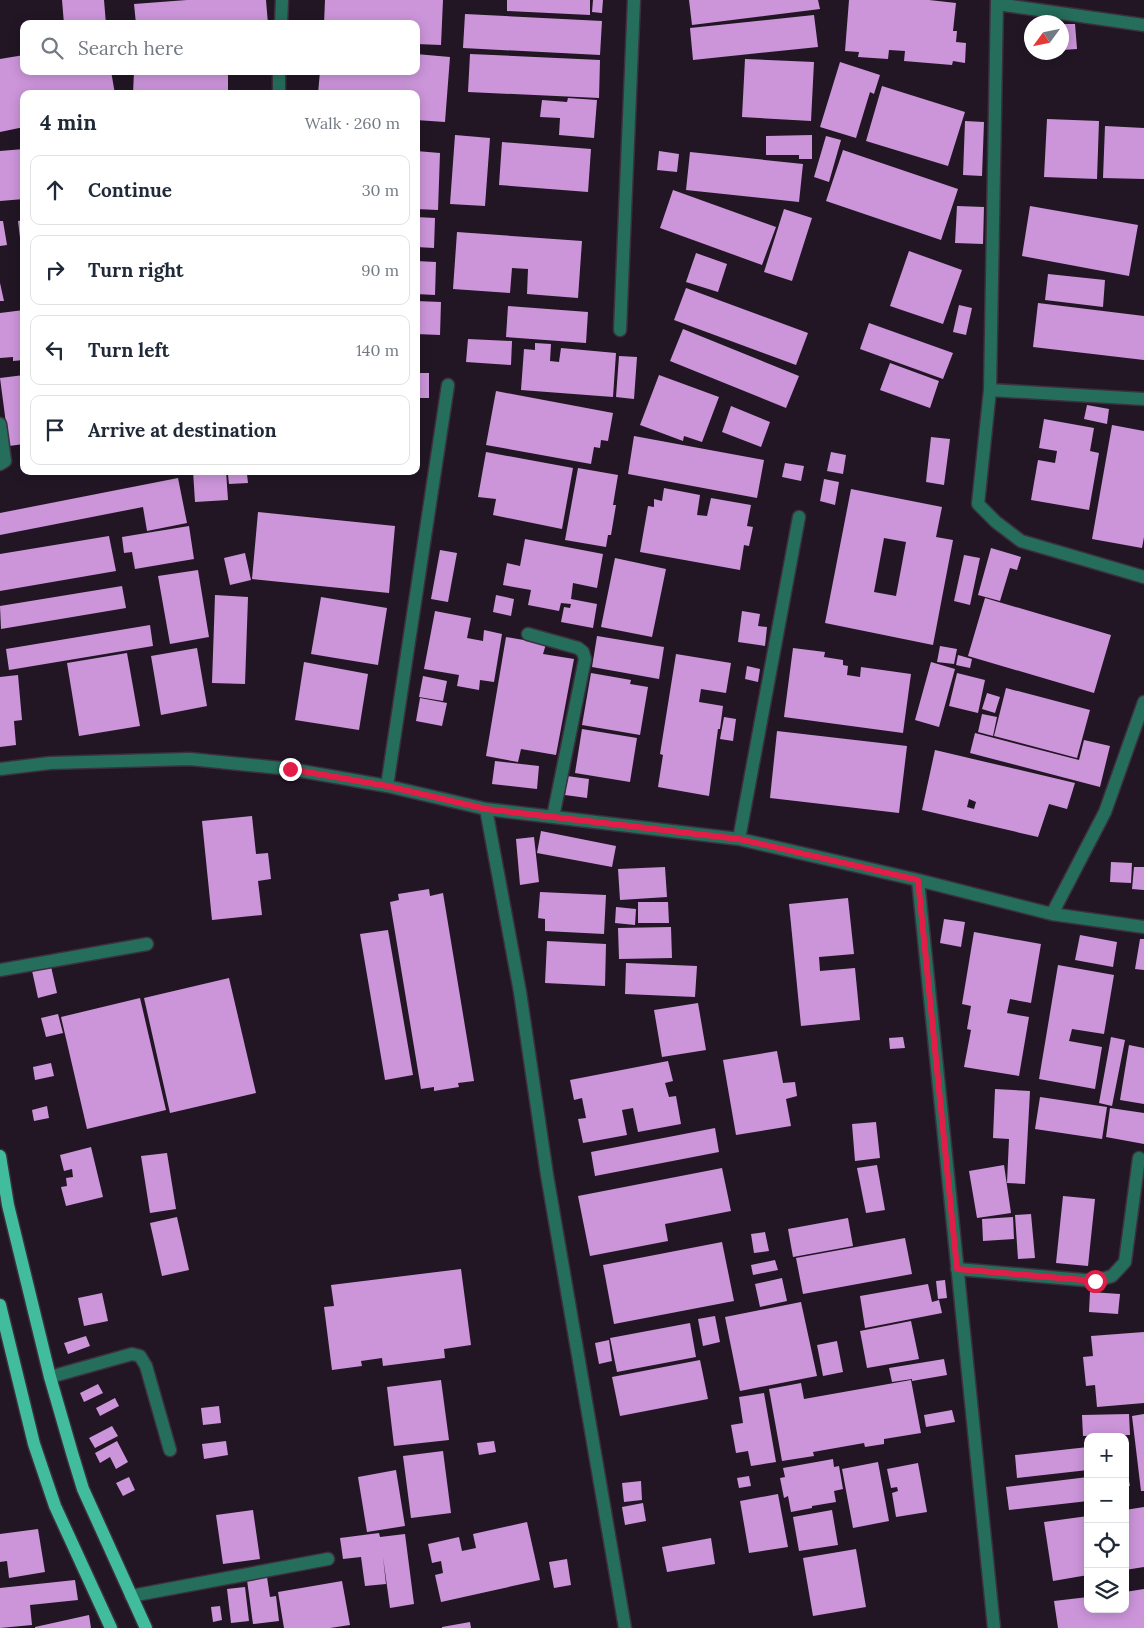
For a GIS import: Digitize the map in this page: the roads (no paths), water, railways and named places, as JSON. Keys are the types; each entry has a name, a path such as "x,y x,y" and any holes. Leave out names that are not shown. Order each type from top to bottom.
{"main road":[{"path":"0,1156 8,1205 50,1377 83,1489 146,1628"},
{"path":"0,1305 34,1444 55,1506 110,1628"}],"street":[{"path":"281,20 282,0"},
{"path":"620,330 634,0"},
{"path":"1144,25 997,2 990,390 978,504 996,522 1021,540 1144,578"},
{"path":"279,90 280,75"},
{"path":"387,786 448,385"},
{"path":"990,390 1144,399"},
{"path":"0,424 5,461 0,464"},
{"path":"739,839 799,517"},
{"path":"528,634 578,648 583,652 585,659 553,817"},
{"path":"1052,914 1105,812 1144,702"},
{"path":"0,770 50,763 190,759 290,769 387,786 486,809 739,839 918,880 1052,914 1144,927"},
{"path":"486,809 520,992 547,1175 625,1628"},
{"path":"918,880 994,1628"},
{"path":"0,970 148,944"},
{"path":"957,1269 1095,1281 1112,1276 1125,1262 1139,1158"},
{"path":"50,1377 132,1354 140,1356 146,1366 170,1450"},
{"path":"130,1596 328,1559"}]}
